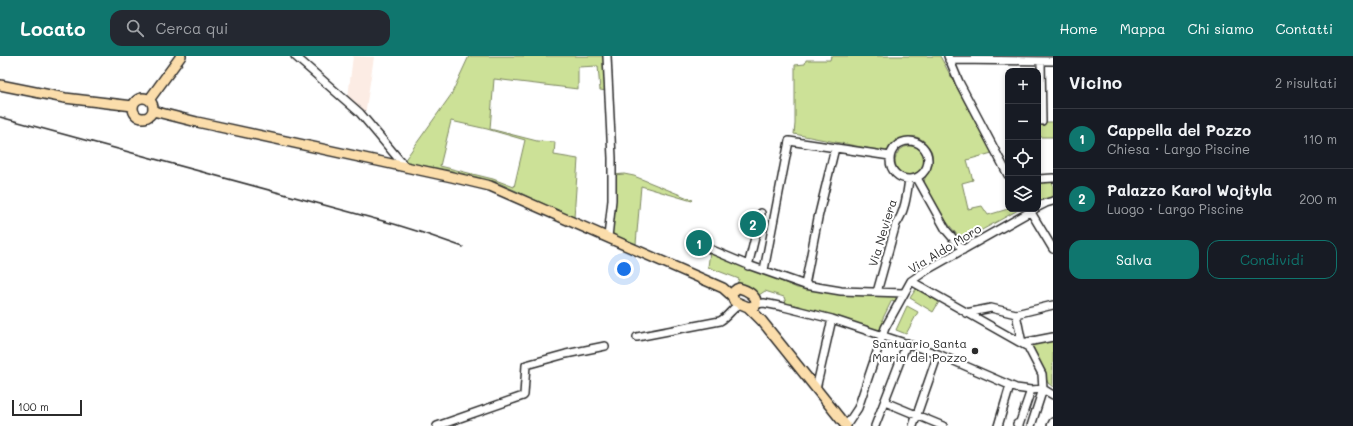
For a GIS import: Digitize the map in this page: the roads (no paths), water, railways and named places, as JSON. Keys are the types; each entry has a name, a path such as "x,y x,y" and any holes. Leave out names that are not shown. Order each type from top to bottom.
{"main road":[{"path":"149,100 181,56"},
{"path":"0,85 66,98 133,106"},
{"path":"144,98 149,100 154,106 153,111 148,117 141,118 135,114 133,106 135,102 144,98"},
{"path":"153,111 212,126 490,186 608,237 733,294"},
{"path":"733,294 739,288 743,289 762,321 846,426"},
{"path":"733,294 734,301 751,304"}],"street":[{"path":"295,56 360,113 404,167"},
{"path":"607,56 612,158 612,200 608,237"},
{"path":"1005,169 948,58 1053,62"},
{"path":"1041,62 1042,121"},
{"path":"764,270 789,141 890,156"},
{"path":"909,141 916,142 926,151 928,163 922,174 913,179 903,179 894,172 890,162 890,156 897,145 909,141"},
{"path":"805,285 818,218 835,148"},
{"path":"1041,179 1053,178"},
{"path":"913,179 946,230 963,250"},
{"name":"Via Neviera","path":"877,292 896,224 900,218 907,192 913,179"},
{"path":"1041,206 1053,201"},
{"path":"748,265 761,212"},
{"name":"Via Aldo Moro","path":"846,426 858,408 882,335 911,281 926,270 1029,212"},
{"path":"1033,212 1051,241 1053,249"},
{"path":"710,249 748,265 805,285 841,291 904,293"},
{"path":"911,281 1028,347 1042,374 1043,389 1031,426"},
{"path":"727,314 732,304 733,294"},
{"path":"637,337 720,321 733,308 751,304 784,306 832,319 907,343 938,354 1016,388 1031,390 1043,389 1053,395"},
{"path":"966,313 991,308 1016,314 1053,305"},
{"path":"1016,314 1022,343"},
{"path":"816,389 832,319"},
{"path":"1022,343 1053,337"},
{"path":"875,426 907,343"},
{"path":"437,426 523,396 526,365 566,354 604,346"},
{"path":"913,426 938,354"},
{"path":"998,426 1010,386"},
{"path":"1017,424 1019,425 1031,390"},
{"path":"885,402 943,426"},
{"path":"1051,426 1053,422"}],"railway":[{"path":"0,117 394,224 463,247"}],"place":[{"name":"Palazzo Karol Wojtyla","path":"753,224"},
{"name":"Cappella del Pozzo","path":"699,243"},
{"name":"Santuario Santa Maria del Pozzo","path":"975,351"}]}
